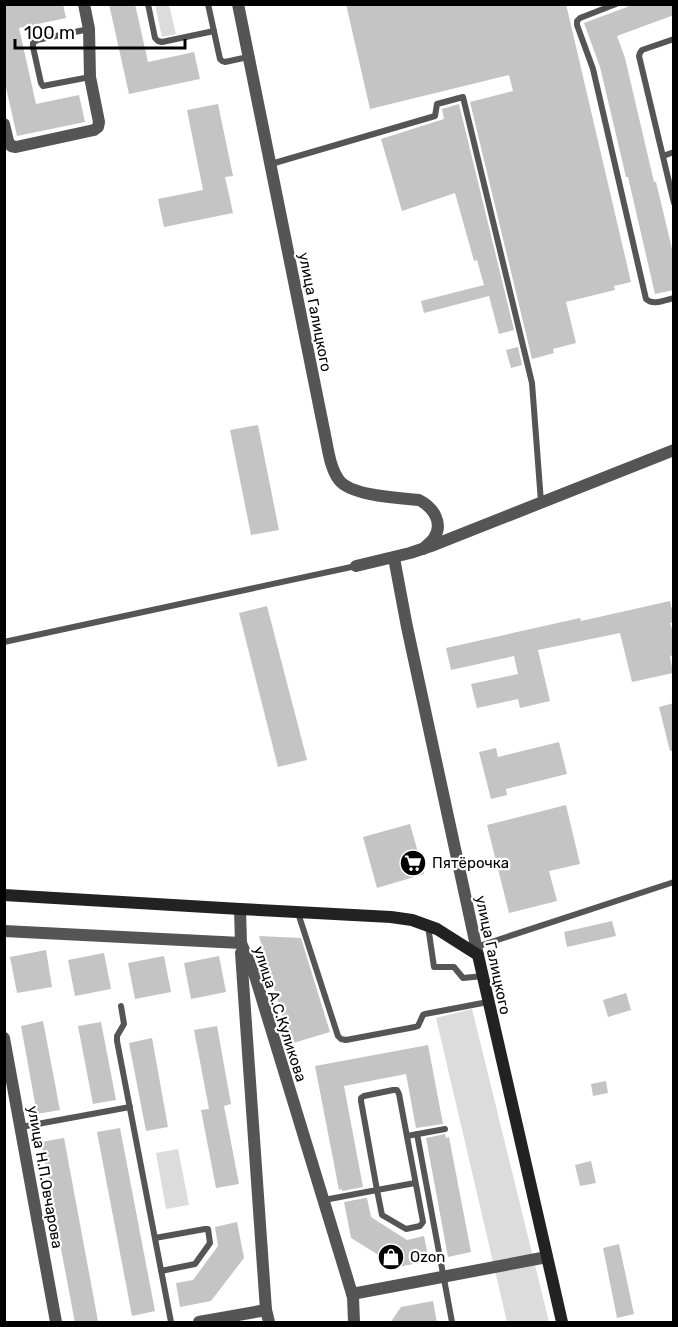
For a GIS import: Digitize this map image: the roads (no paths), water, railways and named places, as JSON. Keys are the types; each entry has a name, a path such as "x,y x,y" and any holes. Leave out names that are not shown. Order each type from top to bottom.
{"street":[{"path":"4,124 8,141 11,146 16,147 94,130 98,127 90,77 89,29 84,4"},
{"name":"улица Галицкого","path":"239,5 324,435 333,470 346,487 358,492 419,500 428,504 434,511 437,529 435,537 423,549"},
{"path":"356,566 423,549 674,450"},
{"name":"улица Галицкого","path":"394,558 488,1002 562,1323"},
{"path":"4,895 391,916 412,920 437,929 477,951"},
{"path":"4,931 241,943 240,909"},
{"name":"улица А.С.Куликова","path":"241,943 255,976 352,1294 354,1323"},
{"name":"улица А.С.Куликова","path":"241,943 267,1316"},
{"name":"улица Н.П.Овчарова","path":"4,1038 56,1323"},
{"path":"352,1294 547,1257"},
{"path":"199,1323 267,1316"}],"lane":[{"path":"148,4 155,38 158,41 214,31"},
{"path":"208,4 220,59 225,62 249,57"},
{"path":"616,4 580,18 577,25 593,69 646,299 653,303 674,298"},
{"path":"89,29 37,40 33,46 43,86 90,77"},
{"path":"674,39 642,50 639,56 674,203"},
{"path":"270,165 435,116 437,104 463,97 532,383 542,502"},
{"path":"663,156 674,152"},
{"path":"4,642 356,566"},
{"path":"477,951 674,882"},
{"path":"298,912 338,1036 341,1039 415,1027 425,1014 488,1002"},
{"path":"428,926 434,967 454,967 463,978 483,976"},
{"path":"121,1006 124,1024 117,1036 117,1041 171,1323"},
{"path":"397,1090 407,1136 423,1222 420,1226 406,1229 382,1215 361,1098 397,1090"},
{"path":"21,1127 130,1107"},
{"path":"407,1136 445,1129"},
{"path":"417,1134 452,1323"},
{"path":"323,1200 415,1183"},
{"path":"155,1238 208,1229 211,1241 195,1264 161,1271"}],"place":[{"name":"Пятёрочка","path":"413,863"},
{"name":"Ozon","path":"391,1257"}]}
